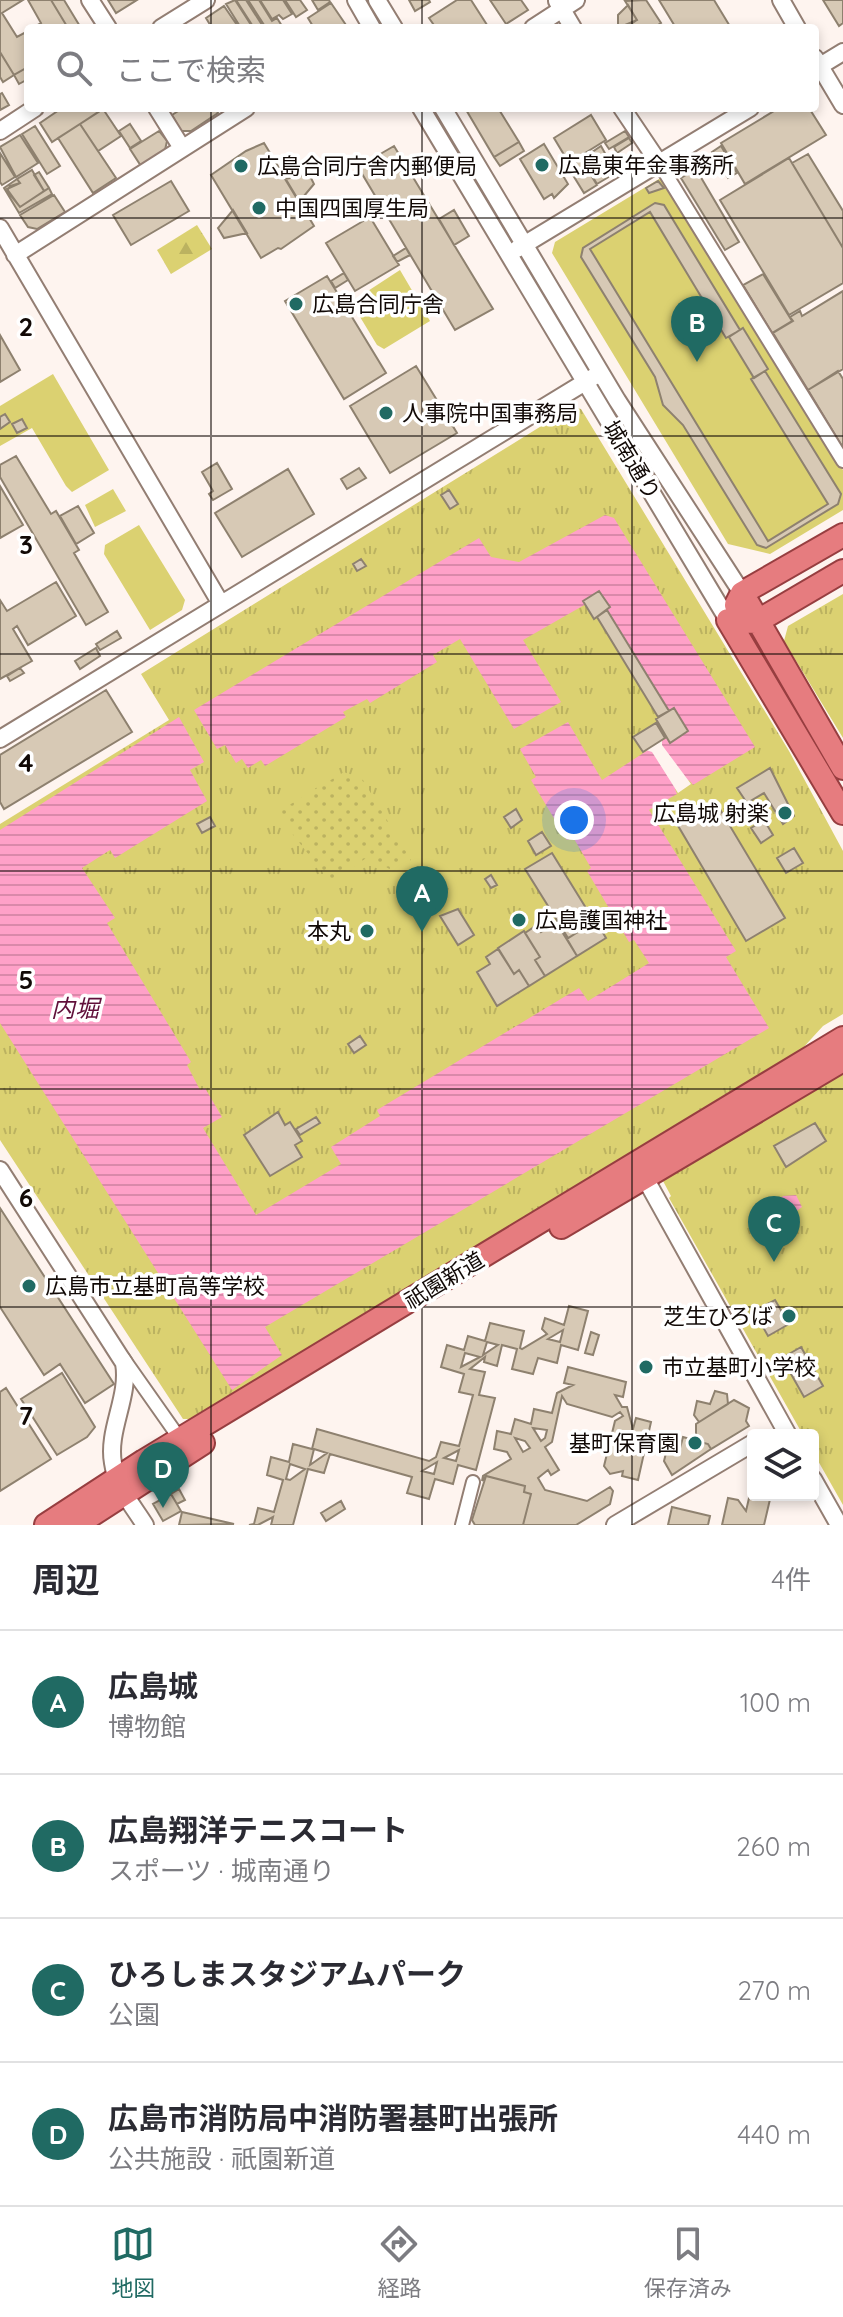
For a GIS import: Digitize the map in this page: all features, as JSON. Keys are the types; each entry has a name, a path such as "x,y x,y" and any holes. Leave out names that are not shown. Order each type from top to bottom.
{"highway":[{"path":"843,535 742,593 728,620 756,622 843,571"},
{"path":"742,593 843,768"},
{"name":"城南通り","path":"728,620 843,813"},
{"name":"祇園新道","path":"46,1525 121,1485 359,1345 641,1171 843,1038"},
{"name":"祇園新道","path":"76,1525 180,1439 641,1171 843,1060"}],"street":[{"path":"90,0 105,24"},
{"path":"167,24 206,0"},
{"path":"356,0 370,24"},
{"path":"377,0 392,24"},
{"path":"781,0 795,24"},
{"path":"538,24 565,3 572,24"},
{"path":"819,63 843,52"},
{"path":"819,67 843,105"},
{"path":"0,131 29,112"},
{"path":"160,112 182,148"},
{"path":"15,255 240,112"},
{"name":"城南通り","path":"423,112 728,620"},
{"name":"城南通り","path":"445,112 600,373 742,593"},
{"path":"625,112 843,461"},
{"path":"508,254 743,112"},
{"path":"0,228 221,604"},
{"path":"0,739 600,373"},
{"path":"0,1170 118,1352 154,1396 180,1439"},
{"path":"641,1171 785,1429"},
{"path":"118,1352 126,1375 112,1454 121,1485 145,1525"},
{"path":"615,1525 747,1447"},
{"path":"462,1525 473,1482"},
{"path":"819,1490 839,1525"}],"green space":[{"path":"659,179 667,181 843,470 843,510 770,554 728,544 552,253 555,242"},
{"path":"197,225 212,249 171,274 157,250"},
{"path":"400,270 430,321 384,349 377,345 351,302"},
{"path":"53,374 109,470 72,492 32,428 0,446 0,406"},
{"path":"572,407 581,409 789,751 843,851 843,1014 823,1026 801,1050 191,1419 183,1419 0,1140 0,824 169,720 141,674"},
{"path":"113,489 126,511 95,527 85,505"},
{"path":"139,525 185,600 182,610 150,630 104,554 105,545"},
{"path":"843,594 843,738 784,641 788,626"},
{"path":"344,772 363,780 411,860 394,872 369,856 331,883 276,813"},
{"name":"芝生ひろば","path":"843,1071 843,1505 819,1463 819,1429 800,1429 669,1198 671,1196 663,1181"}],"water":[{"name":"内堀","path":"605,515 614,518 755,747 693,785 689,780 675,789 677,794 649,810 736,951 726,957 769,1028 265,1327 282,1355 232,1390 0,1023 0,830 179,717 204,762 190,770 207,801 115,858 110,850 82,868 115,918 107,923 191,1062 187,1065 200,1090 205,1088 222,1117 203,1128 256,1215 341,1164 331,1147 380,1116 377,1110 579,988 588,1001 649,963 634,940 629,942 587,871 591,868 573,837 567,840 531,780 536,777 520,749 568,722 602,780 668,737 668,712 605,609 586,604 523,640 561,702 514,729 460,639 433,655 437,662 370,703 367,699 343,712 346,717 265,766 261,760 248,768 242,759 236,763 225,745 217,749 194,710 479,538 491,557 519,562"},
{"path":"796,1195 802,1207 778,1225 772,1214 774,1205 783,1196"}],"pier":[{"path":"662,740 662,745 691,784 678,793 652,752 646,750"}],"building":[{"path":"0,0 23,0 2,13 17,37 24,33 24,69 14,75 0,52"},
{"path":"28,0 51,0 66,24 41,23"},
{"path":"51,0 64,0 79,24 66,24"},
{"path":"108,0 137,0 116,13"},
{"path":"235,0 250,24 238,24 226,4"},
{"path":"236,0 246,0 261,24 251,24"},
{"path":"248,0 259,0 272,21 277,18 281,24 263,24"},
{"path":"260,0 283,0 292,14 283,19 279,15 272,19"},
{"path":"285,0 300,0 307,10 296,17"},
{"path":"312,0 329,0 330,2 318,10"},
{"path":"409,0 429,0 430,2 415,11"},
{"path":"457,0 471,0 486,24 433,24 429,18"},
{"path":"490,0 521,0 528,10 506,24"},
{"path":"646,0 661,23 631,24 637,20 625,1"},
{"path":"659,0 714,0 729,24 674,24"},
{"path":"823,0 843,0 843,23 839,26"},
{"path":"331,3 345,24 312,24 308,18"},
{"path":"628,5 637,20 618,24 618,15"},
{"path":"224,6 236,24 210,24 206,18"},
{"path":"0,52 14,75 3,82 0,77"},
{"path":"24,69 24,81 19,84 14,75"},
{"path":"0,94 9,105 0,110"},
{"path":"56,112 98,112 52,142 40,123"},
{"path":"98,112 105,112 121,136 98,151 80,124"},
{"path":"177,112 218,113 191,131 181,131 172,115"},
{"path":"467,112 500,112 519,142 494,157"},
{"path":"772,112 812,112 826,135 745,184 721,143"},
{"path":"591,115 606,140 569,163 554,138"},
{"path":"80,124 116,178 93,193 58,138"},
{"path":"130,124 141,141 130,148 119,131"},
{"path":"35,126 60,166 47,174 22,134"},
{"path":"159,131 167,141 165,150 141,166 130,149"},
{"path":"625,131 629,137 609,149 605,143"},
{"path":"20,135 38,163 16,177 0,147"},
{"path":"629,138 632,143 617,153 614,147"},
{"path":"519,142 524,151 500,166 494,157"},
{"path":"264,143 314,226 281,249 261,258 211,175 246,151"},
{"path":"544,144 568,184 554,198 552,194 544,199 520,159"},
{"path":"394,146 493,309 455,330 358,167"},
{"path":"601,146 606,155 602,157 612,175 597,184 582,159"},
{"path":"721,146 737,173 728,178 712,152"},
{"path":"0,153 15,177 2,185 0,182"},
{"path":"808,154 843,211 843,248 792,163"},
{"path":"789,158 843,248 843,283 789,315 720,200"},
{"path":"581,159 597,185 584,193 568,167"},
{"path":"696,169 739,242 725,250 681,178"},
{"path":"32,170 44,191 20,207 7,189 20,183 17,179"},
{"path":"39,172 49,188 44,191 34,175"},
{"path":"309,174 314,184 299,202 285,179"},
{"path":"17,179 20,183 10,186 7,191 20,207 49,188 52,194 19,213 4,188"},
{"path":"171,181 189,211 131,245 113,215"},
{"path":"658,181 664,188 649,193 646,188"},
{"path":"54,195 65,212 37,229 28,227 20,215"},
{"path":"655,203 664,205 740,330 726,338 650,212 590,249 768,541 828,504 751,379 765,371 841,494 838,504 766,548 757,545 683,425 663,405 655,377 581,257 583,248"},
{"path":"233,210 247,233 224,238 218,228"},
{"path":"454,210 469,236 454,245 439,219"},
{"path":"370,217 399,265 355,291 326,243"},
{"path":"406,248 410,255 397,262 393,256"},
{"path":"344,273 348,280 335,288 331,281"},
{"path":"763,274 792,321 772,333 743,285"},
{"path":"327,276 386,373 344,399 285,301"},
{"path":"843,291 843,369 808,390 773,333 793,321 790,317 800,311 802,316"},
{"path":"743,328 768,369 754,378 729,337"},
{"path":"0,335 20,370 0,382"},
{"path":"416,366 457,433 390,473 350,406"},
{"path":"838,371 843,379 843,448 808,390"},
{"path":"5,414 10,422 0,429 0,417"},
{"path":"22,419 27,428 17,433 12,424"},
{"path":"16,456 51,514 56,511 79,550 74,553 108,612 86,625 0,477 0,465"},
{"path":"217,463 232,489 213,500 209,494 213,491 202,472"},
{"path":"359,468 366,478 347,489 341,479"},
{"path":"288,469 314,514 242,557 215,513"},
{"path":"0,486 23,525 0,538"},
{"path":"449,490 458,504 450,509 441,495"},
{"path":"78,506 94,533 76,544 60,516"},
{"path":"361,559 366,566 357,571 353,564"},
{"path":"56,582 76,616 28,645 17,626 13,629 32,661 0,679 0,600 7,611"},
{"path":"599,591 610,607 594,619 583,601"},
{"path":"607,610 669,711 658,717 597,617"},
{"path":"117,631 121,638 100,650 96,644"},
{"path":"96,648 100,656 80,669 75,661"},
{"path":"20,668 24,673 10,681 7,676"},
{"path":"106,690 132,732 4,809 0,802 0,755"},
{"path":"674,708 688,731 670,743 656,719"},
{"path":"656,723 665,738 643,752 633,737"},
{"path":"770,768 794,816 783,824 764,793 747,803 737,788"},
{"path":"715,801 785,918 746,941 677,824"},
{"path":"753,803 762,818 750,825 741,810"},
{"path":"516,809 522,820 511,828 504,817"},
{"path":"210,817 215,826 202,833 197,824"},
{"path":"764,820 773,835 761,843 751,828"},
{"path":"542,832 551,846 536,855 528,841"},
{"path":"794,848 803,863 786,873 777,858"},
{"path":"552,853 594,921 584,928 596,921 606,938 577,956 567,939 578,932 568,938 525,869"},
{"path":"491,875 497,885 491,888 485,879"},
{"path":"435,877 442,889 433,895 425,883"},
{"path":"458,909 474,935 458,945 440,916"},
{"path":"556,922 577,956 545,976 535,960 540,957 525,933 537,925 541,932"},
{"path":"524,931 540,957 535,960 545,976 529,986 519,970 514,974 498,948"},
{"path":"498,949 514,974 519,970 529,986 497,1006 477,972 490,964 486,957"},
{"path":"360,1036 366,1045 354,1053 348,1044"},
{"path":"278,1112 285,1125 290,1122 302,1141 295,1145 302,1157 270,1176 244,1135"},
{"path":"316,1117 320,1123 300,1135 296,1129"},
{"path":"815,1123 826,1141 786,1167 774,1146"},
{"path":"0,1208 114,1384 85,1403 60,1364 44,1375 0,1307"},
{"path":"775,1300 789,1324 768,1336 754,1311"},
{"path":"569,1306 588,1311 578,1350 561,1345 557,1363 538,1358 533,1374 512,1369 517,1349 502,1345 497,1366 484,1362 485,1357 470,1369 485,1372 479,1395 495,1398 476,1470 458,1465 453,1484 435,1479 429,1499 407,1493 412,1477 330,1454 324,1473 308,1469 293,1525 271,1525 273,1517 258,1525 249,1525 254,1524 258,1508 274,1512 283,1480 267,1475 271,1457 289,1462 293,1444 312,1449 317,1429 429,1461 436,1457 441,1442 459,1446 473,1395 459,1392 464,1374 441,1367 447,1345 464,1350 468,1336 485,1341 490,1323 524,1331 522,1349 547,1334 542,1329 545,1318 564,1325","holes":["563,1330 560,1342 548,1339","487,1342 498,1345 483,1355","465,1353 480,1357 461,1367","314,1449 327,1453 310,1465","459,1450 456,1461 444,1458","437,1462 434,1474 422,1471","290,1464 305,1469 290,1480 286,1479"]},
{"path":"591,1332 599,1335 593,1355 585,1353"},
{"path":"801,1347 823,1386 804,1397 782,1358"},
{"path":"568,1367 626,1382 623,1397 615,1395 622,1407 627,1407 633,1429 636,1418 651,1422 638,1480 622,1476 623,1471 610,1474 604,1466 615,1421 623,1416 620,1412 612,1417 567,1404 562,1396 552,1442 545,1447 559,1470 551,1475 548,1470 538,1478 545,1490 587,1501 610,1487 613,1491 610,1504 576,1525 523,1525 531,1494 524,1492 525,1486 486,1476 482,1481 483,1476 511,1459 507,1452 494,1449 497,1431 511,1434 515,1419 531,1424 534,1409 552,1413 557,1393 573,1385 564,1383","holes":["533,1428 547,1430 545,1438 541,1441","515,1438 525,1441 530,1448 523,1452"]},
{"path":"62,1373 95,1427 87,1437 57,1455 21,1399"},
{"path":"6,1388 51,1459 0,1491 0,1392"},
{"path":"715,1391 727,1394 728,1404 699,1422 694,1415 697,1401 710,1404"},
{"path":"734,1400 749,1408 746,1421 749,1426 711,1449 708,1444 696,1441 696,1424"},
{"path":"683,1437 708,1444 711,1449 672,1475 664,1461 667,1449 679,1452"},
{"path":"486,1476 525,1486 524,1492 531,1494 523,1525 475,1525 472,1520"},
{"path":"179,1489 185,1500 177,1504 171,1494"},
{"path":"171,1494 181,1511 163,1521 153,1504"},
{"path":"728,1498 738,1500 746,1511 748,1501 770,1501 764,1525 722,1525"},
{"path":"341,1501 345,1509 326,1521 321,1513"},
{"path":"672,1507 710,1516 708,1525 668,1525"},
{"path":"182,1512 234,1524 179,1525"}],"place":[{"name":"広島東年金事務所","path":"542,165"},
{"name":"広島合同庁舎内郵便局","path":"241,166"},
{"name":"中国四国厚生局","path":"259,208"},
{"name":"広島合同庁舎","path":"296,304"},
{"name":"広島翔洋テニスコート","path":"697,362"},
{"name":"人事院中国事務局","path":"386,413"},
{"name":"広島城 射楽","path":"785,813"},
{"name":"広島護国神社","path":"519,920"},
{"name":"本丸","path":"367,931"},
{"name":"広島城","path":"422,932"},
{"name":"ひろしまスタジアムパーク","path":"774,1262"},
{"name":"広島市立基町高等学校","path":"29,1286"},
{"name":"芝生ひろば","path":"789,1316"},
{"name":"市立基町小学校","path":"646,1367"},
{"name":"基町保育園","path":"695,1443"},
{"name":"広島市消防局中消防署基町出張所","path":"163,1508"}]}
